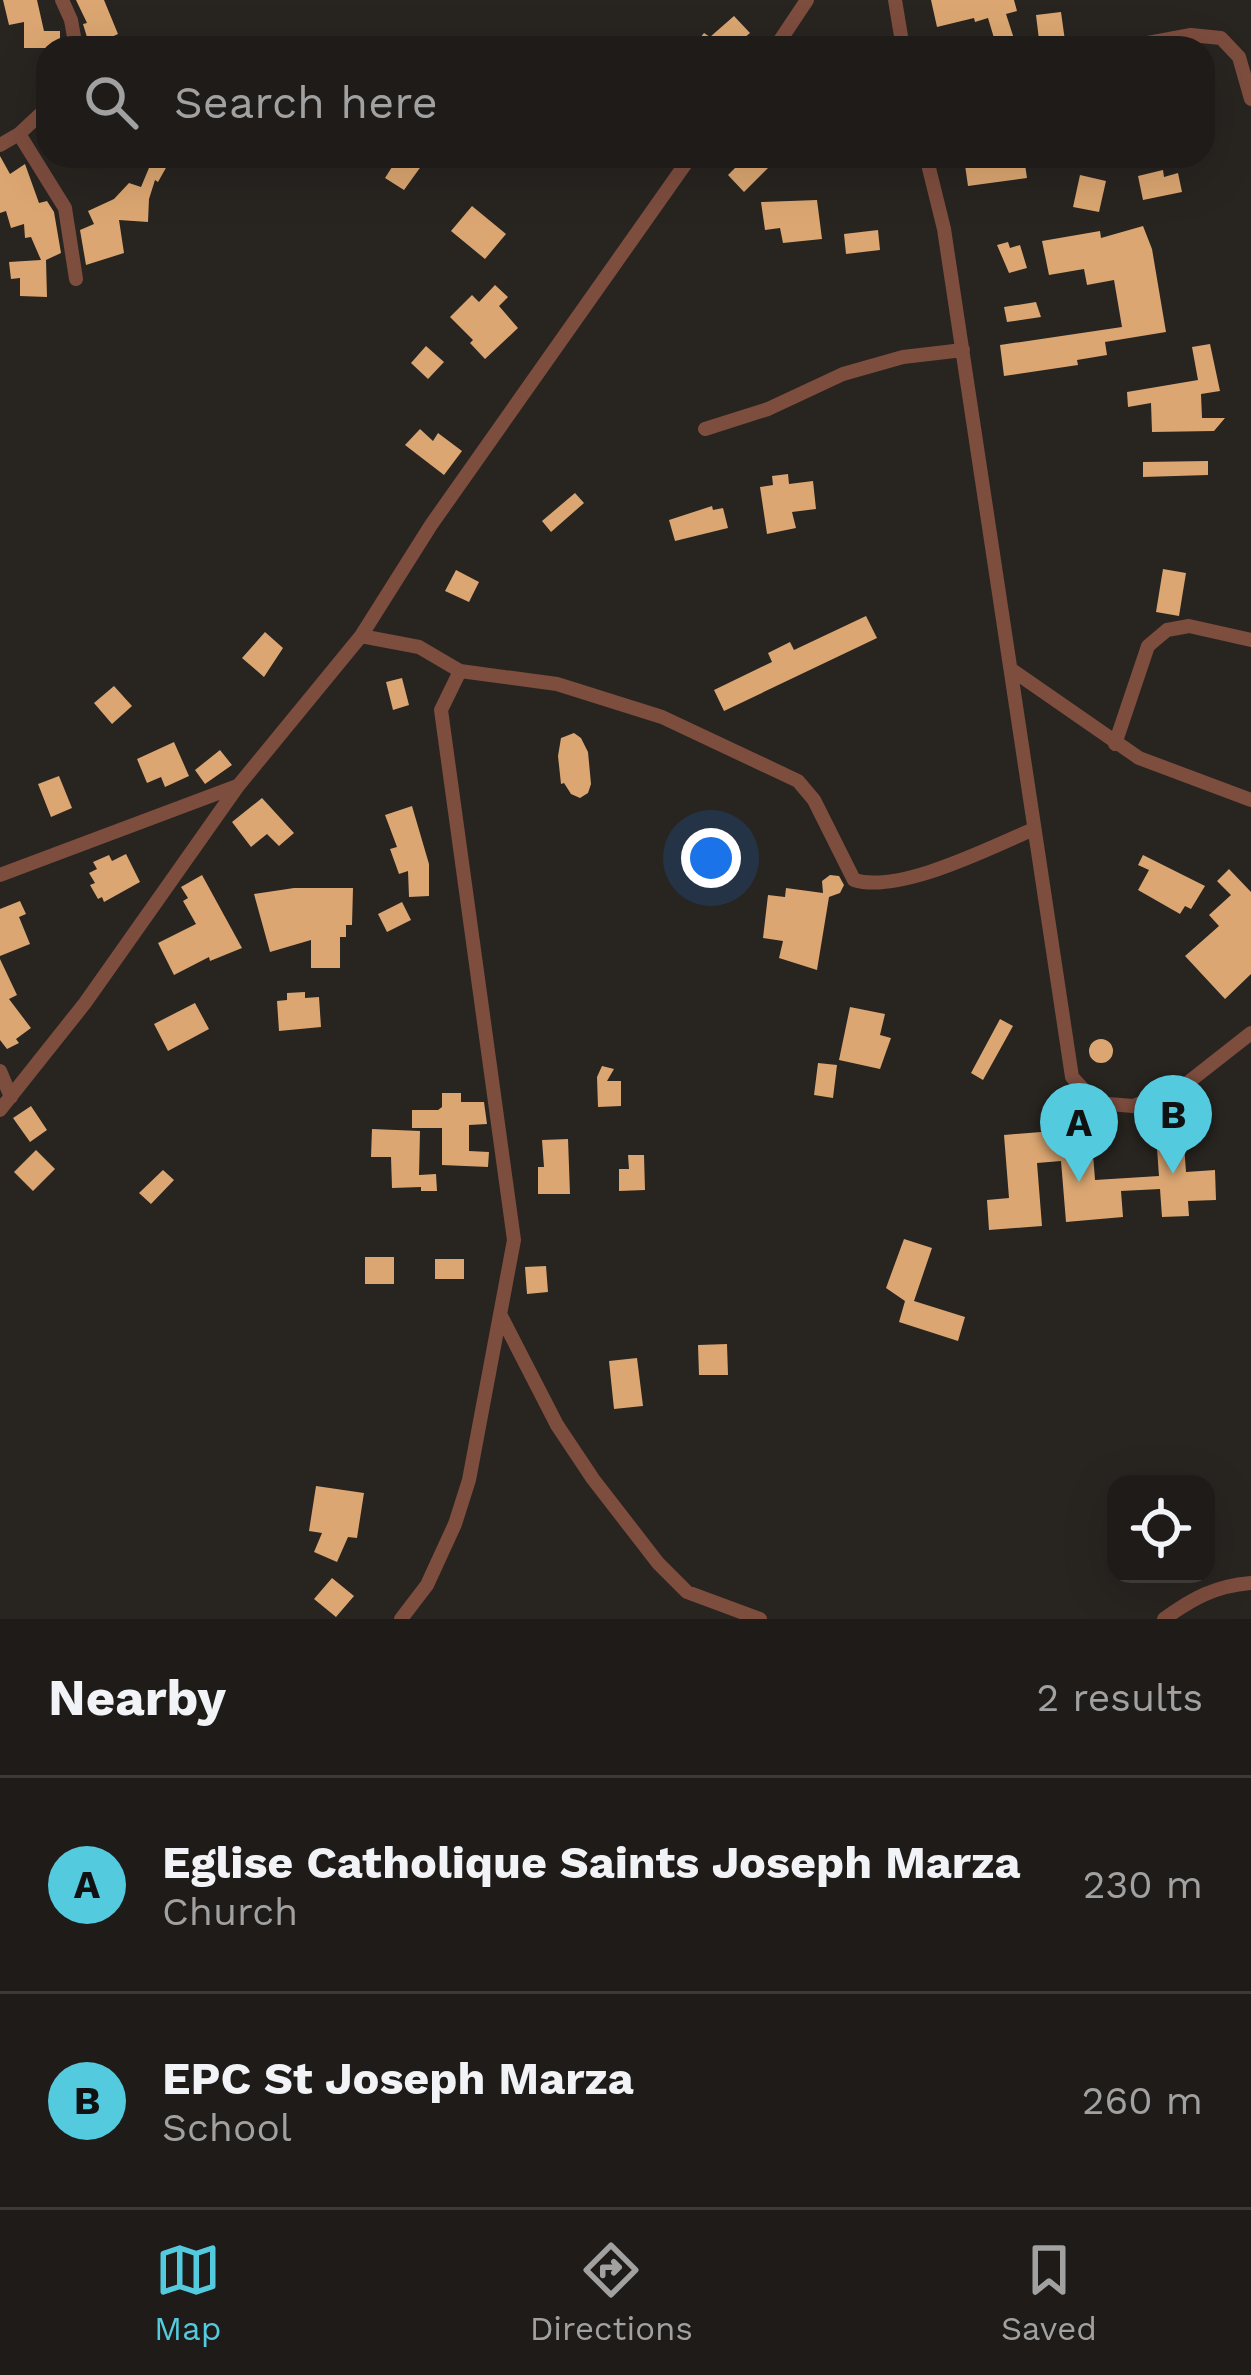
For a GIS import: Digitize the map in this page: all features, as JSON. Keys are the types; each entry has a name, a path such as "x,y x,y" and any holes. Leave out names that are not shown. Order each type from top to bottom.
{"street":[{"path":"62,0 74,36"},
{"path":"783,36 807,0"},
{"path":"895,0 901,36"},
{"path":"1215,37 1239,57 1251,99"},
{"path":"0,145 36,118"},
{"path":"19,134 36,162"},
{"path":"40,168 64,208 76,279"},
{"path":"5,1103 85,1003 238,785 361,636 431,525 683,168"},
{"path":"929,168 944,229 1072,1077 1096,1103 1133,1106 1181,1088 1251,1033"},
{"path":"705,429 768,409 843,374 903,357 963,350"},
{"path":"1115,744 1148,646 1167,630 1189,626 1251,640"},
{"path":"361,636 419,646 460,670 557,684 662,717 798,782 814,800 854,880 872,885 926,872 1034,829"},
{"path":"401,1619 427,1585 469,1480 514,1240 441,710 460,670"},
{"path":"1012,670 1139,758 1251,800"},
{"path":"0,875 238,785"},
{"path":"0,1071 5,1103"},
{"path":"501,1316 557,1424 658,1563 688,1592 760,1619"},
{"path":"1165,1619 1221,1586 1251,1583"}],"building":[{"path":"3,0 37,0 44,31 60,31 60,36 36,36 36,48 24,48 24,22 9,25"},
{"path":"76,0 104,0 118,34 87,36 83,24 87,23"},
{"path":"931,0 1014,0 1017,11 1006,14 1013,36 993,36 988,18 937,27"},
{"path":"1061,12 1064,36 1039,36 1036,15"},
{"path":"734,16 750,33 746,36 711,36"},
{"path":"0,156 10,174 25,164 39,203 47,201 54,212 61,253 46,260 47,297 20,296 20,278 11,279 9,262 41,260 31,237 25,238 24,224 11,228 6,211 0,213"},
{"path":"149,168 166,168 155,180 148,222 119,220 124,253 86,265 80,230 94,224 88,211 114,199 129,183 141,187"},
{"path":"391,168 420,168 404,190 385,178"},
{"path":"735,168 768,168 744,192 728,175"},
{"path":"965,168 1026,168 1027,178 968,186"},
{"path":"1163,170 1164,177 1178,173 1182,192 1143,200 1138,176"},
{"path":"1080,175 1106,181 1099,212 1073,207"},
{"path":"817,200 822,239 783,243 780,228 765,230 761,202"},
{"path":"472,206 506,234 485,259 451,231"},
{"path":"1143,226 1152,249 1166,332 1105,342 1107,355 1077,360 1078,365 1004,376 1000,345 1122,327 1114,280 1087,285 1084,269 1049,275 1042,241 1100,231 1101,238"},
{"path":"878,230 880,250 846,254 844,234"},
{"path":"1008,242 1010,248 1020,245 1027,268 1009,273 997,245"},
{"path":"495,285 508,297 499,306 518,328 485,359 450,317 472,295 479,302"},
{"path":"1036,302 1041,317 1007,322 1004,307"},
{"path":"1210,344 1220,391 1201,394 1202,418 1225,418 1214,431 1152,432 1151,403 1128,407 1127,392 1198,380 1192,347"},
{"path":"426,346 444,362 428,379 411,363"},
{"path":"420,429 433,441 438,433 462,451 444,475 405,445"},
{"path":"1208,461 1208,475 1143,477 1143,462"},
{"path":"788,474 789,484 813,481 816,509 792,512 796,528 767,534 760,487 773,485 772,476"},
{"path":"575,493 584,503 551,532 542,521"},
{"path":"712,506 713,510 723,508 728,528 675,541 669,520"},
{"path":"1163,569 1186,573 1179,616 1156,612"},
{"path":"456,570 479,582 469,602 445,591"},
{"path":"866,616 877,638 724,711 714,690 772,662 768,653 790,642 794,650"},
{"path":"265,632 283,648 264,677 242,658"},
{"path":"402,678 409,705 393,710 386,682"},
{"path":"114,686 132,706 112,724 94,703"},
{"path":"574,733 588,752 591,784 580,798 561,784 558,756 561,738"},
{"path":"174,742 189,776 165,787 161,777 147,783 137,759"},
{"path":"220,750 232,765 205,784 195,770"},
{"path":"59,776 72,808 51,817 38,784"},
{"path":"262,798 294,833 279,846 267,834 251,847 232,822"},
{"path":"412,806 429,864 429,896 409,897 408,871 399,874 390,849 397,847 385,815"},
{"path":"126,854 140,882 104,902 98,899 90,885 95,883 89,873 97,869 93,862"},
{"path":"1143,855 1205,886 1191,909 1185,906 1180,914 1138,890 1149,870 1138,865"},
{"path":"1229,869 1251,892 1251,974 1225,999 1185,956 1219,926 1209,915 1231,895 1217,881"},
{"path":"202,875 242,948 210,961 209,957 174,975 158,943 196,924 181,887"},
{"path":"839,876 844,885 840,893 829,897 817,970 779,958 783,941 763,938 768,895 785,897 786,888 823,893 822,881"},
{"path":"353,888 352,925 346,925 346,937 340,937 340,968 311,968 311,940 270,952 254,894"},
{"path":"20,901 26,914 19,917 30,944 0,956 0,909"},
{"path":"402,902 411,920 387,932 378,914"},
{"path":"0,959 17,995 9,999 31,1028 7,1049 0,1040"},
{"path":"305,992 305,998 319,997 321,1027 279,1031 277,1001 287,1000 287,993"},
{"path":"195,1003 209,1029 168,1051 154,1024"},
{"path":"850,1007 885,1014 880,1035 891,1038 880,1069 839,1060"},
{"path":"1000,1019 1013,1026 983,1080 971,1073"},
{"path":"1101,1039 1110,1042 1110,1060 1101,1063 1092,1060 1089,1051 1092,1042"},
{"path":"818,1063 837,1065 833,1098 814,1095"},
{"path":"602,1066 614,1069 607,1081 621,1081 621,1106 598,1107 597,1077"},
{"path":"442,1093 461,1093 461,1102 484,1102 487,1124 469,1125 469,1151 489,1152 488,1167 442,1165 442,1128 412,1128 412,1110 438,1110"},
{"path":"31,1106 47,1130 30,1142 13,1118"},
{"path":"1182,1118 1186,1172 1215,1170 1216,1200 1188,1201 1189,1216 1162,1217 1160,1189 1121,1191 1123,1217 1066,1222 1061,1161 1037,1163 1042,1226 989,1230 987,1200 1009,1198 1004,1135 1091,1128 1095,1180 1159,1176 1155,1120"},
{"path":"372,1129 420,1131 419,1175 436,1174 437,1191 392,1188 391,1157 371,1157"},
{"path":"568,1139 570,1194 538,1194 538,1167 544,1167 542,1140"},
{"path":"36,1150 55,1169 33,1191 14,1172"},
{"path":"628,1155 644,1155 645,1190 619,1191 619,1169 629,1169"},
{"path":"163,1170 174,1180 151,1204 139,1193"},
{"path":"904,1239 932,1248 914,1301 965,1317 958,1341 899,1322 905,1301 886,1288"},
{"path":"365,1257 394,1257 394,1284 365,1284"},
{"path":"435,1259 464,1259 464,1279 435,1279"},
{"path":"546,1266 548,1292 527,1294 525,1267"},
{"path":"727,1344 728,1375 699,1375 698,1345"},
{"path":"637,1358 643,1406 614,1409 609,1361"},
{"path":"316,1486 364,1493 357,1538 348,1537 337,1562 314,1552 322,1533 309,1531"},
{"path":"332,1578 354,1596 336,1617 314,1599"}],"place":[{"name":"EPC St Joseph Marza","path":"1173,1174"},
{"name":"Eglise Catholique Saints Joseph Marza","path":"1079,1182"}]}
